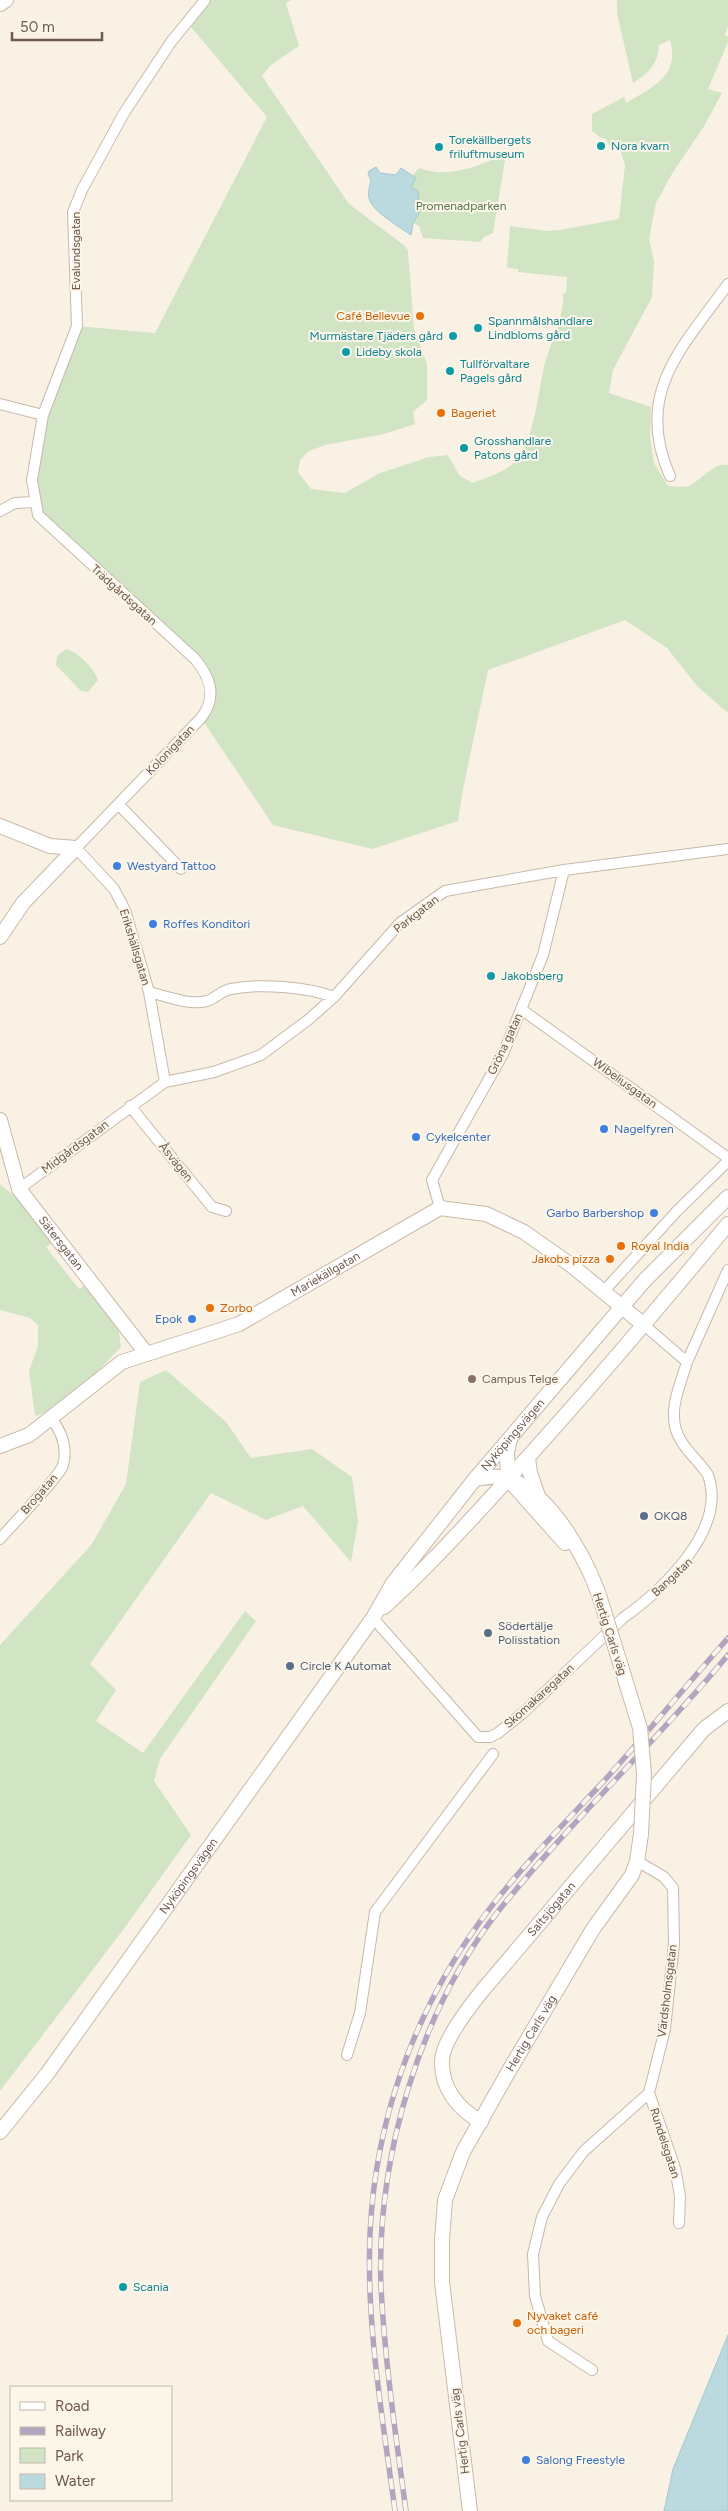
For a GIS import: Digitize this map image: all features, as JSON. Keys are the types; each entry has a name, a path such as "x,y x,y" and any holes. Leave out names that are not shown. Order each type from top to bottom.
{"main road":[{"path":"0,4 6,0"},
{"path":"0,826 50,846 76,848"},
{"path":"0,937 23,903 76,848"},
{"name":"Sätersgatan","path":"0,1120 19,1189 146,1353"},
{"name":"Nyköpingsvägen","path":"0,2132 47,2074 372,1618 393,1583 475,1478 622,1307 728,1197"},
{"path":"440,1208 486,1214 524,1232 604,1292 644,1325"},
{"name":"Mariekällgatan","path":"0,1446 29,1435 122,1362 239,1324 440,1208"},
{"name":"Nyköpingsvägen","path":"372,1618 412,1582 528,1458 644,1325 728,1224"},
{"path":"508,1478 506,1452 511,1436"},
{"name":"Hertig Carls väg","path":"528,1458 533,1484 538,1497"},
{"name":"Hertig Carls väg","path":"470,2511 442,2282 442,2240 445,2200 463,2152 510,2069 593,1929 632,1875 637,1861 641,1834 644,1774 640,1728 604,1611 570,1535 554,1513 529,1488 499,1476 475,1478"},
{"name":"Hertig Carls väg","path":"508,1478 563,1540 588,1572"},
{"name":"Saltsjögatan","path":"481,2122 463,2111 448,2092 442,2060 452,2035 482,1991 704,1729 728,1711"}],"street":[{"name":"Evalundsgatan","path":"34,502 32,480 43,415 77,326 73,212 82,190 124,113 170,42 205,0"},
{"path":"670,476 661,457 657,430 657,409 663,380 673,361 728,285"},
{"path":"0,404 43,415"},
{"path":"0,511 15,503 34,502"},
{"name":"Trädgårdsgatan","path":"34,502 38,515 195,659 202,668 212,690"},
{"name":"Kolonigatan","path":"76,848 207,710 212,690"},
{"path":"119,804 181,869"},
{"name":"Erikshällsgatan","path":"76,848 114,889 125,910 149,992 165,1082"},
{"name":"Parkgatan","path":"130,1106 165,1082 214,1072 262,1056 334,997 400,923 445,892 564,870 728,849"},
{"name":"Gröna gatan","path":"440,1208 432,1180 503,1054 543,955 564,870"},
{"path":"149,992 190,1001 206,1001 228,989 250,986 318,991 334,997"},
{"name":"Wibeliusgatan","path":"521,1009 728,1160"},
{"name":"Midgårdsgatan","path":"19,1189 130,1106"},
{"name":"Åsvägen","path":"130,1106 212,1207 226,1211"},
{"path":"604,1292 671,1218 728,1160"},
{"name":"Bangatan","path":"623,1618 645,1602 694,1557 713,1524 717,1500 709,1476 681,1444 674,1418 688,1362 728,1270"},
{"path":"644,1325 688,1362"},
{"name":"Brogatan","path":"0,1539 63,1467 66,1446 58,1427 51,1418"},
{"name":"Skomakaregatan","path":"372,1618 478,1737 490,1737 498,1733 524,1712 623,1618"},
{"path":"347,2055 360,2013 376,1912 493,1754"},
{"name":"Värdsholmsgatan","path":"637,1861 664,1877 673,1888 674,1944 665,2029 649,2093"},
{"path":"592,2370 548,2341 535,2296 533,2254 542,2217 559,2184 584,2151 649,2093"},
{"name":"Rundelsgatan","path":"649,2093 675,2168 680,2196 679,2223"}],"green space":[{"path":"211,0 291,0 286,3 299,46 271,65 262,76 349,204 405,246 408,251 414,329 427,364 427,400 413,412 415,424 384,434 325,445 309,451 300,460 298,472 311,489 345,493 380,473 429,457 448,455 459,475 472,483 509,467 518,458 529,436 535,414 544,367 559,322 563,294 566,293 567,277 518,272 518,269 507,268 510,226 547,231 619,219 625,165 620,149 609,145 606,139 592,131 592,114 624,97 626,103 654,86 668,72 672,52 670,40 659,45 655,63 644,76 633,83 617,13 617,0 728,0 728,26 725,35 728,37 728,42 708,89 722,93 703,128 673,172 656,203 649,239 654,261 652,297 613,370 609,393 651,407 650,437 654,463 668,486 689,486 718,466 728,465 728,713 698,687 667,648 625,620 488,670 458,821 372,849 273,825 201,718 211,700 203,668 38,515 34,502 43,415 77,326 155,333 267,117 191,27"},
{"name":"Promenadparken","path":"506,154 493,233 484,237 480,242 423,238 419,226 413,223 417,219 414,190 411,187 416,178 413,175 419,168 430,171 453,172 474,167"},
{"path":"66,649 80,657 96,675 98,680 88,692 81,691 56,665 57,656"},
{"path":"0,1184 22,1202 56,1240 46,1247 79,1289 89,1282 118,1326 121,1347 70,1397 46,1412 35,1416 29,1371 38,1346 38,1325 30,1318 0,1310"},
{"path":"166,1370 226,1422 251,1458 312,1449 352,1477 358,1522 351,1562 303,1506 266,1520 211,1493 90,1664 116,1690 96,1721 143,1753 245,1611 256,1621 160,1759 154,1781 191,1835 123,1930 0,2091 0,1645 92,1544 126,1484 140,1382"}],"water":[{"path":"376,167 380,173 396,175 401,168 416,178 411,187 418,191 419,214 413,223 411,235 382,215 372,205 368,194 371,181 368,174 369,171"},
{"path":"728,2335 728,2511 664,2511 673,2469"}],"railway":[{"path":"395,2511 376,2373 369,2269 373,2192 389,2110 402,2071 417,2032 435,1994 456,1958 493,1904 523,1868 604,1781 728,1638"},
{"path":"406,2511 385,2344 381,2288 381,2239 386,2189 395,2138 408,2088 425,2040 447,1993 471,1949 500,1909 527,1876 672,1719 728,1655"}],"place":[{"name":"Nora kvarn","path":"601,146"},
{"name":"Torekällbergets friluftmuseum","path":"439,147"},
{"name":"Café Bellevue","path":"420,316"},
{"name":"Spannmålshandlare Lindbloms gård","path":"478,328"},
{"name":"Murmästare Tjäders gård","path":"453,336"},
{"name":"Lideby skola","path":"346,352"},
{"name":"Tullförvaltare Pagels gård","path":"450,371"},
{"name":"Bageriet","path":"441,413"},
{"name":"Grosshandlare Patons gård","path":"464,448"},
{"name":"Westyard Tattoo","path":"117,866"},
{"name":"Roffes Konditori","path":"153,924"},
{"name":"Jakobsberg","path":"491,976"},
{"name":"Nagelfyren","path":"604,1129"},
{"name":"Cykelcenter","path":"416,1137"},
{"name":"Garbo Barbershop","path":"654,1213"},
{"name":"Royal India","path":"621,1246"},
{"name":"Jakobs pizza","path":"610,1259"},
{"name":"Zorbo","path":"210,1308"},
{"name":"Epok","path":"192,1319"},
{"name":"Campus Telge","path":"472,1379"},
{"name":"OKQ8","path":"644,1516"},
{"name":"Södertälje Polisstation","path":"488,1633"},
{"name":"Circle K Automat","path":"290,1666"},
{"name":"Scania","path":"123,2287"},
{"name":"Nyvaket café och bageri","path":"517,2323"},
{"name":"Salong Freestyle","path":"526,2460"}]}
